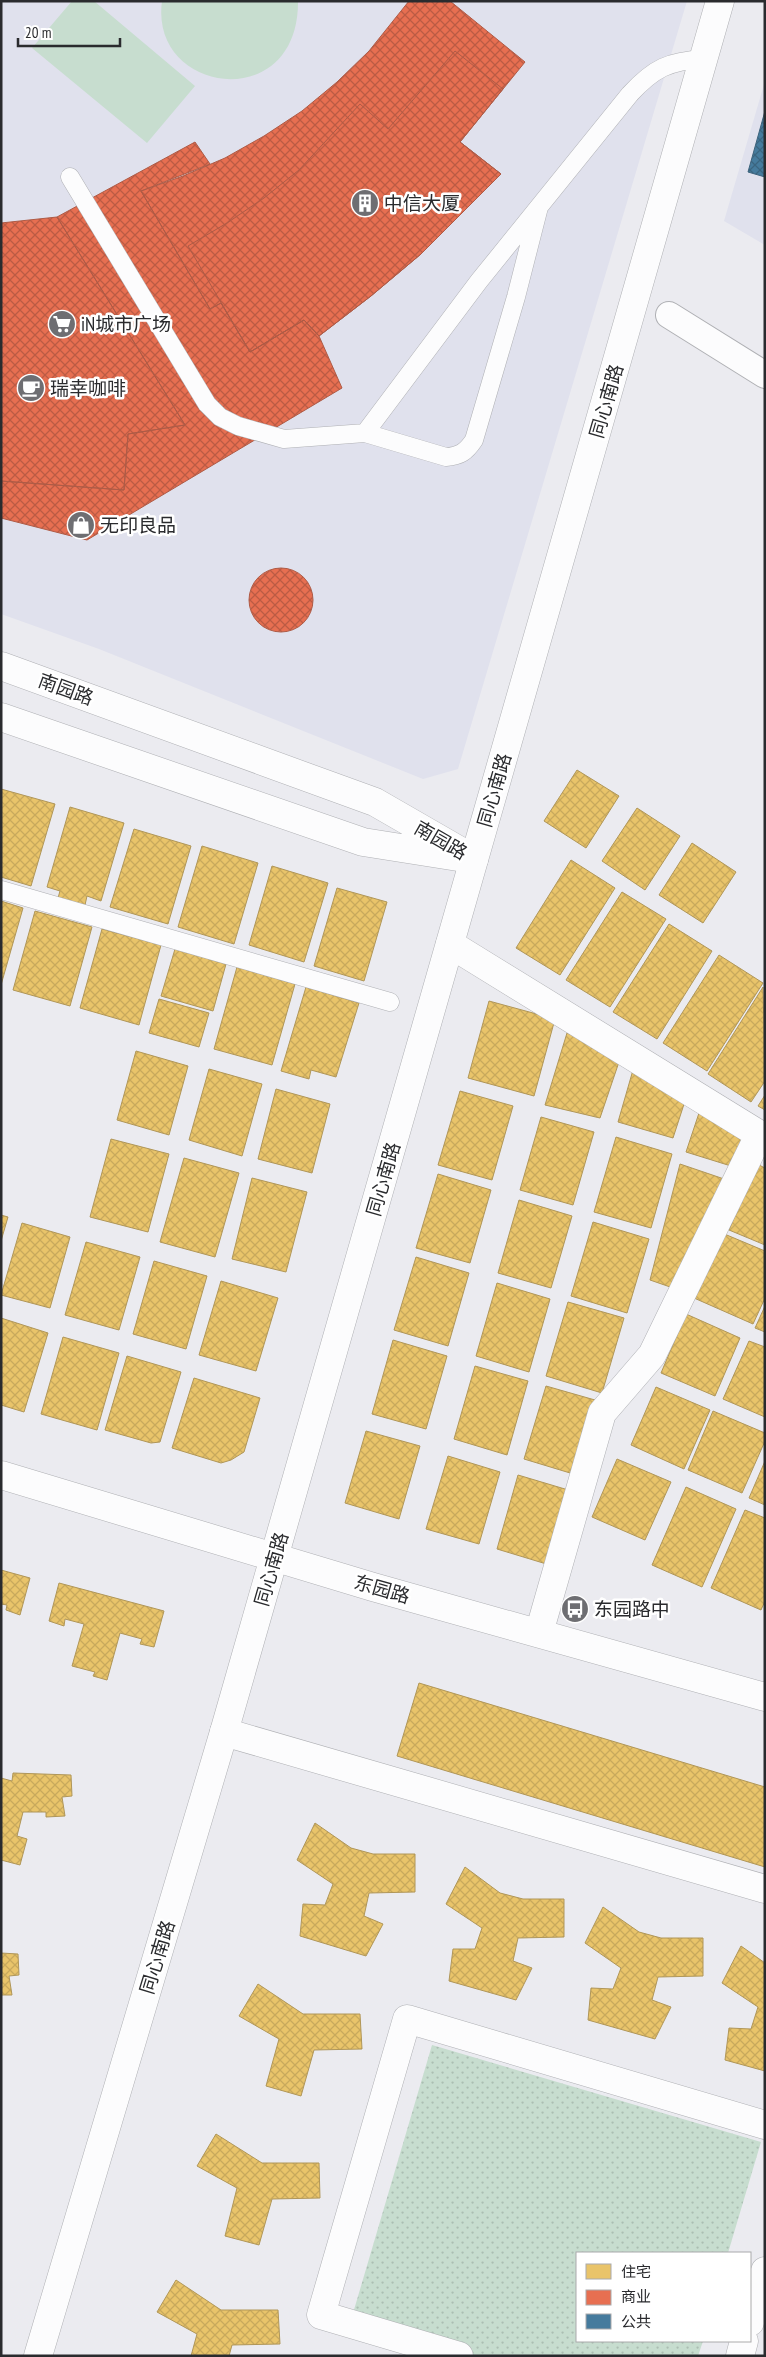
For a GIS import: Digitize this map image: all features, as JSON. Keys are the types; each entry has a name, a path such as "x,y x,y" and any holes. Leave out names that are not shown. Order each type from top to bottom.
{"street":[{"name":"同心南路","path":"38,2356 224,1732 720,1"},
{"path":"669,315 765,375"},
{"name":"南园路","path":"1,666 376,802 474,859"},
{"name":"南园路","path":"1,716 363,842 474,859"},
{"path":"450,944 762,1137 652,1355 602,1413 539,1633"},
{"name":"东园路","path":"1,1475 274,1557 765,1697"},
{"path":"224,1732 765,1889"},
{"path":"459,2356 321,2315 407,2019 765,2126"},
{"path":"751,2319 765,2271"},
{"path":"740,2356 744,2342"}],"lane":[{"path":"365,434 479,281 643,80 659,68 678,61 704,59"},
{"path":"70,177 207,404 220,416 238,426 284,439 365,434 446,457 458,456 468,450 474,440 539,207"},
{"path":"1,890 390,1002"}],"shaded area":[{"name":"iN城市广场","path":"1,1 687,1 458,769 423,779 99,649 1,614"},
{"path":"765,81 765,245 724,221"}],"green space":[{"path":"72,1 94,1 195,86 147,143 32,48"},
{"path":"162,1 298,1 292,38 275,62 252,76 225,79 200,72 178,57 164,33"},
{"path":"432,2045 761,2142 728,2252 576,2252 576,2342 703,2342 698,2356 474,2356 351,2320"}],"building: 住宅":[{"path":"577,770 619,796 586,848 544,821"},
{"path":"1,789 55,804 31,886 1,877"},
{"path":"70,807 124,823 101,901 87,896 85,905 58,898 60,891 47,887"},
{"path":"637,808 680,836 645,890 602,861"},
{"path":"134,829 191,846 168,924 110,907"},
{"path":"692,843 736,872 703,923 659,895"},
{"path":"202,846 258,863 234,944 178,927"},
{"path":"571,860 615,888 560,975 516,948"},
{"path":"272,866 328,883 304,962 249,945"},
{"path":"337,888 387,902 364,981 314,966"},
{"path":"622,892 666,919 610,1007 566,980"},
{"path":"1,901 23,908 1,985"},
{"path":"35,911 92,927 70,1006 13,990"},
{"path":"669,924 712,951 657,1039 613,1012"},
{"path":"102,929 161,945 139,1025 80,1008"},
{"path":"175,949 226,964 213,1011 161,996"},
{"path":"719,955 763,983 707,1071 663,1043"},
{"path":"237,967 295,984 272,1065 214,1049"},
{"path":"306,987 359,1003 336,1077 311,1070 309,1079 281,1071"},
{"path":"763,987 765,1081 751,1102 708,1074"},
{"path":"159,999 209,1013 199,1047 149,1033"},
{"path":"489,1001 555,1019 534,1096 468,1078"},
{"path":"567,1033 621,1056 600,1118 545,1105"},
{"path":"136,1051 188,1066 169,1135 117,1120"},
{"path":"209,1069 262,1084 242,1156 189,1140"},
{"path":"633,1070 686,1098 673,1138 618,1122"},
{"path":"276,1089 330,1104 312,1173 258,1159"},
{"path":"460,1091 513,1106 492,1180 438,1165"},
{"path":"765,1095 765,1110 758,1106"},
{"path":"701,1107 746,1130 731,1166 686,1152"},
{"path":"541,1117 594,1132 573,1205 520,1190"},
{"path":"616,1137 672,1154 651,1228 594,1212"},
{"path":"111,1139 169,1154 148,1232 90,1217"},
{"path":"184,1158 239,1173 215,1257 160,1242"},
{"path":"680,1164 730,1181 676,1289 650,1280"},
{"path":"757,1164 765,1168 765,1245 729,1230"},
{"path":"438,1174 491,1190 470,1263 416,1248"},
{"path":"252,1178 307,1192 286,1272 232,1259"},
{"path":"519,1200 572,1216 551,1288 498,1273"},
{"path":"1,1215 8,1217 1,1241"},
{"path":"593,1222 649,1239 627,1313 571,1296"},
{"path":"22,1223 70,1237 50,1308 1,1295"},
{"path":"722,1233 765,1251 765,1298 753,1324 694,1298"},
{"path":"86,1242 140,1257 119,1330 65,1315"},
{"path":"416,1257 469,1273 448,1346 394,1330"},
{"path":"154,1261 207,1276 186,1349 133,1334"},
{"path":"221,1281 278,1298 256,1371 199,1355"},
{"path":"497,1283 550,1299 529,1372 476,1356"},
{"path":"568,1302 624,1318 602,1393 546,1376"},
{"path":"765,1306 765,1332 755,1328"},
{"path":"686,1314 740,1338 715,1396 661,1373"},
{"path":"1,1318 48,1333 24,1412 1,1405"},
{"path":"63,1337 119,1353 97,1430 41,1414"},
{"path":"393,1340 447,1356 426,1429 372,1414"},
{"path":"749,1341 765,1347 765,1417 723,1399"},
{"path":"127,1356 181,1372 160,1442 151,1443 105,1430"},
{"path":"475,1366 528,1381 507,1455 454,1439"},
{"path":"194,1378 260,1398 244,1452 231,1460 221,1463 172,1448"},
{"path":"546,1386 602,1402 580,1476 524,1459"},
{"path":"656,1387 710,1410 684,1469 631,1445"},
{"path":"713,1411 765,1433 765,1441 742,1493 688,1470"},
{"path":"366,1431 420,1446 399,1519 345,1503"},
{"path":"448,1456 500,1472 479,1544 426,1529"},
{"path":"617,1459 671,1482 645,1540 592,1517"},
{"path":"765,1461 765,1505 749,1498"},
{"path":"518,1475 575,1492 553,1566 497,1549"},
{"path":"686,1487 736,1509 702,1587 652,1565"},
{"path":"745,1510 765,1518 765,1601 761,1610 711,1588"},
{"path":"1,1570 30,1578 20,1615 6,1610 7,1605 1,1604"},
{"path":"59,1583 164,1611 154,1647 140,1644 142,1639 120,1633 107,1680 93,1676 95,1672 72,1666 84,1624 65,1619 64,1626 49,1621"},
{"path":"419,1683 765,1787 765,1867 397,1756"},
{"path":"13,1773 71,1775 72,1796 62,1797 65,1816 46,1817 46,1812 23,1812 17,1836 27,1839 20,1865 1,1860 1,1778 12,1781"},
{"path":"315,1823 351,1848 373,1854 415,1854 415,1892 369,1893 364,1916 383,1924 366,1956 300,1936 303,1904 325,1905 333,1884 297,1860"},
{"path":"465,1867 500,1893 523,1899 564,1899 564,1937 518,1938 513,1961 532,1968 516,2000 449,1981 453,1949 475,1949 482,1928 446,1904"},
{"path":"603,1907 639,1932 661,1938 703,1938 703,1976 658,1977 652,2000 671,2007 655,2039 588,2020 591,1988 613,1989 621,1968 585,1943"},
{"path":"741,1946 765,1963 765,2071 725,2060 729,2028 751,2029 758,2007 722,1983"},
{"path":"1,1953 18,1954 19,1975 9,1976 12,1995 1,1995"},
{"path":"258,1984 303,2014 360,2014 362,2049 314,2050 301,2096 266,2086 279,2039 239,2016"},
{"path":"216,2134 262,2163 319,2163 320,2198 272,2199 259,2245 225,2236 237,2188 197,2166"},
{"path":"176,2280 221,2310 278,2310 280,2344 232,2345 229,2356 191,2356 197,2334 157,2312"}],"building: 商业":[{"name":"中信大厦","path":"409,1 450,1 525,62 460,142 501,174 421,254 319,336 304,320 250,352 221,303 210,309 141,191 225,158 264,136 302,111 337,82 369,51"},
{"name":"中信大厦","path":"455,51 503,89 460,142 501,174 421,254 319,336 304,320 250,352 188,246 264,198 299,170 360,104 388,129"},
{"path":"195,142 210,164 141,191 210,309 221,303 250,352 304,320 319,336 342,388 87,540 1,518 1,481 124,490 128,434 185,425 57,217"},
{"name":"iN城市广场","path":"57,217 185,425 128,434 124,490 1,481 1,223"},
{"path":"275,568 287,568 304,577 311,588 313,600 311,612 304,623 287,632 275,632 263,627 254,618 249,606 249,594 254,582 263,573"}],"building: 公共":[{"path":"765,111 765,177 748,172"}],"place":[{"name":"中信大厦","path":"365,203"},
{"name":"iN城市广场","path":"62,324"},
{"name":"瑞幸咖啡","path":"31,388"},
{"name":"无印良品","path":"81,525"},
{"name":"东园路中","path":"575,1609"}]}
